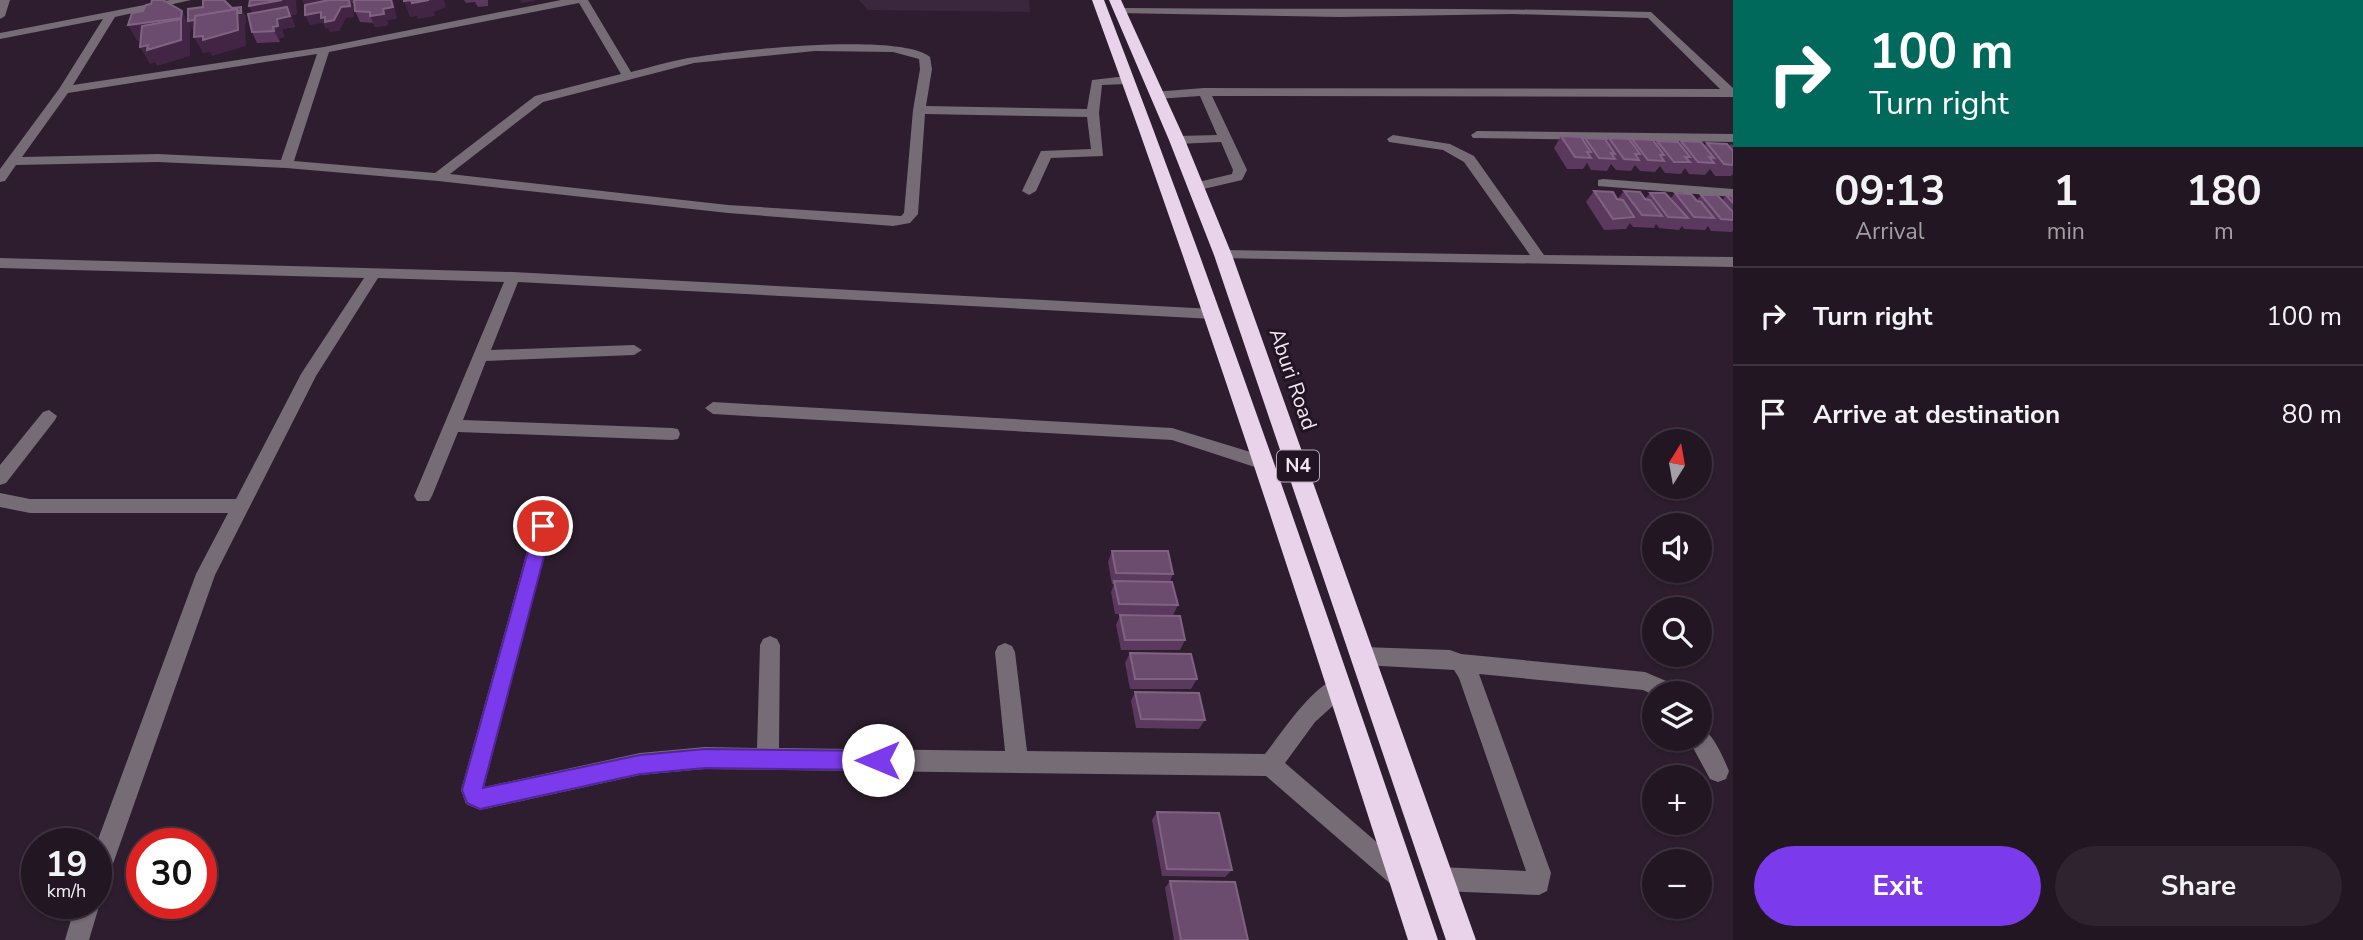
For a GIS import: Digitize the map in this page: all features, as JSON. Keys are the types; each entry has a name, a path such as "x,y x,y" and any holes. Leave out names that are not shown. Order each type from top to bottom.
{"highway":[{"name":"N4","path":"1098,0 1213,314 1423,940"},
{"name":"Aburi Road","path":"1117,6 1177,140 1223,255 1461,940"},
{"path":"1127,80 1154,87"}],"street":[{"path":"0,16 5,0"},
{"path":"0,36 186,0"},
{"path":"64,90 324,50 577,0"},
{"path":"583,0 628,76"},
{"path":"1151,0 1156,12"},
{"path":"1217,0 1228,13"},
{"path":"1271,0 1278,13"},
{"path":"1332,0 1339,14"},
{"path":"1503,0 1513,12"},
{"path":"1117,6 1156,12 1513,12 1651,15 1688,54 1732,93"},
{"path":"0,178 15,161 64,90 112,13"},
{"path":"15,161 158,158 286,164 438,177 728,209 893,222 905,220 911,214 919,110 926,69 924,57 911,51 850,47 765,51 695,60 628,76 539,99 438,177"},
{"path":"286,164 324,50"},
{"path":"1029,191 1046,154 1098,153 1093,113 1096,82 1127,80"},
{"path":"1154,87 1204,92 1732,93"},
{"path":"1195,187 1237,177 1240,170 1204,92"},
{"path":"919,110 1093,113"},
{"path":"1477,135 1733,138"},
{"path":"1177,140 1225,138"},
{"path":"1393,138 1446,148 1469,159 1540,258"},
{"path":"1604,183 1733,193"},
{"path":"1223,255 1733,262"},
{"path":"0,262 513,277 1213,314"},
{"path":"112,834 206,574 309,374 374,273"},
{"path":"423,496 513,277"},
{"path":"482,356 634,350"},
{"path":"713,408 1172,435 1264,463"},
{"path":"0,478 49,416"},
{"path":"454,426 672,433"},
{"path":"0,500 30,506 241,506"},
{"path":"543,526 472,790 474,796 480,799 640,764 705,758 1270,765 1405,882"},
{"path":"768,759 770,645"},
{"path":"1005,652 1017,761"},
{"path":"1363,656 1450,659 1461,663 1645,681"},
{"path":"1440,879 1539,883 1539,873 1468,673 1461,663"},
{"path":"1270,765 1308,715 1340,686"},
{"path":"1707,751 1718,771"},
{"path":"77,940 83,919"}],"shaded area":[{"path":"859,0 1029,0 1030,12 868,10"}],"building":[{"path":"152,0 163,0 182,11 181,18 128,25 132,13 143,11"},
{"path":"203,0 224,0 232,8 241,7 241,13 237,9 195,16 195,20 188,21 188,9 203,7"},
{"path":"250,0 282,0 249,6"},
{"path":"329,0 349,0 350,6 341,7 334,20 325,22 325,17 321,18 321,12 305,15 305,5"},
{"path":"354,0 391,0 393,7 383,9 384,14 370,16 370,12 355,11"},
{"path":"287,7 290,16 277,19 278,26 273,27 274,31 252,32 248,14"},
{"path":"237,9 238,30 203,40 203,36 194,37 195,16"},
{"path":"181,19 181,40 147,50 148,45 140,47 142,26"},
{"path":"1561,136 1581,137 1591,152 1587,152 1591,158 1575,157"},
{"path":"1585,138 1605,139 1615,154 1611,153 1615,159 1599,158"},
{"path":"1609,138 1629,139 1640,154 1635,154 1639,160 1624,159"},
{"path":"1632,139 1653,140 1664,155 1660,155 1664,161 1648,160"},
{"path":"1657,141 1678,142 1690,157 1685,157 1690,162 1674,162"},
{"path":"1681,141 1701,142 1714,158 1709,157 1714,163 1698,162"},
{"path":"1707,143 1727,144 1733,151 1733,165 1724,164"},
{"path":"1594,191 1613,192 1617,199 1623,200 1634,217 1613,219"},
{"path":"1624,191 1640,192 1662,216 1642,215"},
{"path":"1650,193 1665,193 1688,218 1668,217"},
{"path":"1675,193 1691,194 1714,218 1694,217"},
{"path":"1701,195 1717,195 1733,212 1733,220 1721,219"},
{"path":"1112,551 1168,551 1173,574 1116,573"},
{"path":"1114,581 1172,582 1178,605 1119,604"},
{"path":"1120,615 1180,616 1185,640 1125,640"},
{"path":"1130,653 1191,654 1197,679 1135,679"},
{"path":"1135,692 1199,693 1205,720 1141,719"},
{"path":"1157,812 1219,813 1232,870 1167,869"},
{"path":"1170,881 1235,882 1248,940 1181,940"}],"route":[{"path":"543,526 472,790 474,796 480,799 640,764 705,758 878,760"}]}
